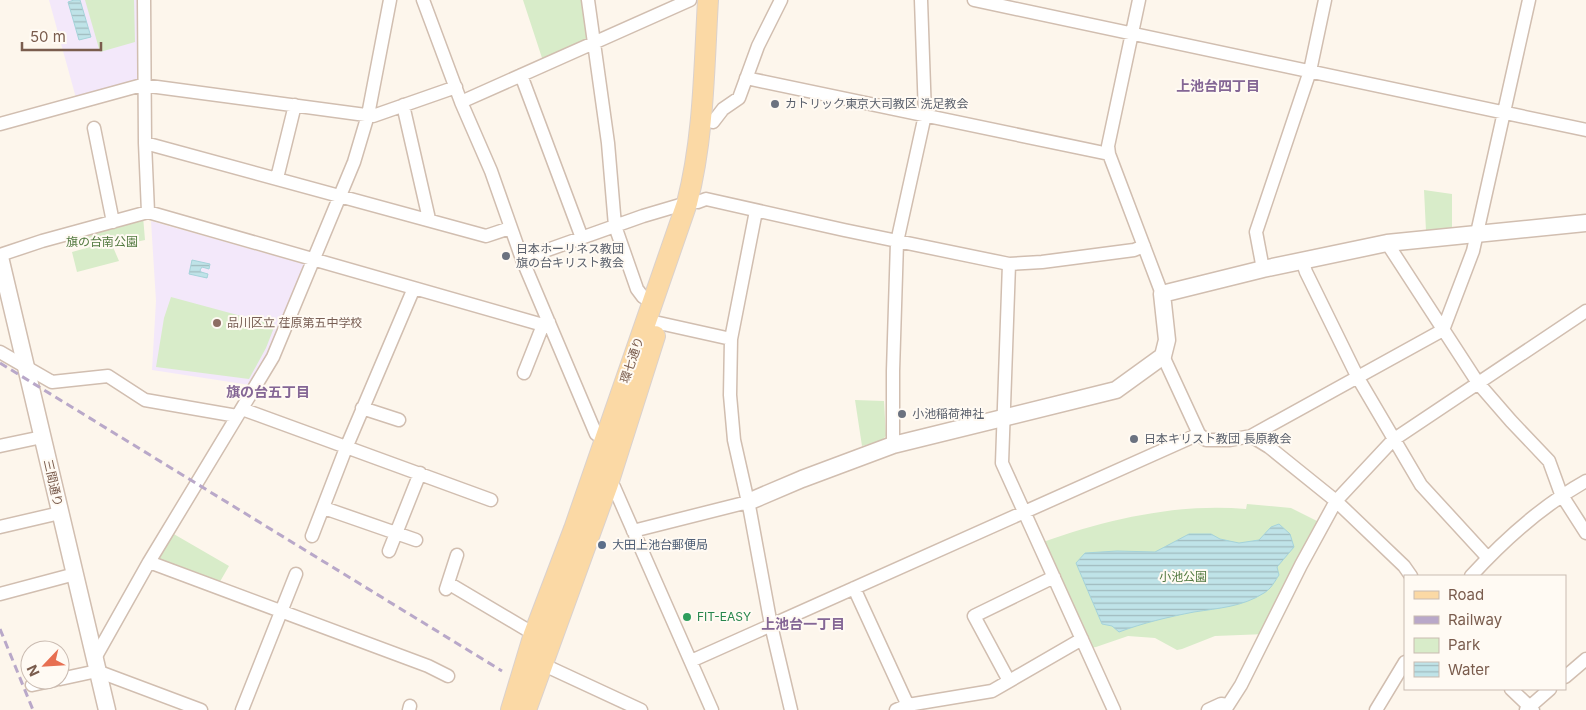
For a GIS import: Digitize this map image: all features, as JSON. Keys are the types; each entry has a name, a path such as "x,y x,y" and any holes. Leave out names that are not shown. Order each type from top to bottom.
{"main road":[{"name":"環七通り","path":"526,710 544,665 608,484 659,323 692,202 702,111 708,0"},
{"name":"環七通り","path":"511,710 534,634 574,529 652,302 692,202 705,181 713,122 720,0"},
{"path":"500,710 534,634"},
{"path":"535,710 542,688 544,665"}],"street":[{"path":"144,0 145,143 148,212"},
{"path":"70,675 96,665 149,562 272,357 354,162 368,115 390,0"},
{"path":"423,0 491,171 510,228 546,323 557,342 596,434 604,438"},
{"path":"588,0 608,143 614,226 637,289 643,297 652,302"},
{"path":"462,102 690,0"},
{"path":"713,122 723,109 739,98 758,46 781,0"},
{"path":"892,445 897,242 925,115 921,0"},
{"path":"974,0 1586,130"},
{"path":"1139,0 1108,146 1109,154 1162,294 1167,340 1163,356 1199,434 1206,440 1230,440 1251,436 1444,330 1468,269 1478,234 1529,0"},
{"path":"1263,269 1256,232 1310,71 1325,0"},
{"path":"522,75 582,238"},
{"path":"746,78 1109,154"},
{"path":"0,124 129,88 145,86 295,104 373,116 456,87"},
{"path":"277,178 295,104"},
{"path":"403,105 429,220"},
{"path":"94,128 113,222"},
{"path":"145,143 486,236 510,228"},
{"path":"522,259 614,226 706,199 897,242 1009,264 1060,260 1134,250 1144,246"},
{"path":"756,211 731,339 730,394 734,440 748,502 770,625 791,710"},
{"path":"0,256 42,241 148,212 414,288 546,323"},
{"path":"1162,294 1302,260 1387,243 1586,223"},
{"path":"1387,243 1478,382 1511,421 1550,461 1562,494 1586,533"},
{"name":"三間通り","path":"0,256 106,710"},
{"path":"1302,260 1306,272 1358,378 1421,485 1488,558"},
{"path":"1009,264 1002,463 1114,710"},
{"path":"312,536 362,408 414,288"},
{"path":"1208,710 1221,704 1227,707 1241,685 1336,501 1393,440 1586,311"},
{"path":"524,373 546,323"},
{"path":"659,323 731,339"},
{"path":"0,352 52,382 108,376 145,400 240,412 491,500"},
{"path":"633,531 748,502 802,479 892,445 1116,390 1163,356"},
{"path":"362,408 399,420"},
{"path":"691,661 1199,434"},
{"path":"1251,436 1269,447 1336,501 1404,566 1410,575"},
{"path":"0,446 42,437"},
{"path":"389,550 420,474"},
{"path":"1472,575 1488,558 1562,494 1586,481"},
{"path":"608,484 614,487 712,710"},
{"path":"324,508 416,540"},
{"path":"0,527 60,513"},
{"path":"457,555 447,586 534,634"},
{"path":"149,562 428,666 448,676"},
{"path":"0,594 75,574"},
{"path":"242,710 296,574"},
{"path":"1009,681 974,616 1054,577"},
{"path":"854,588 905,708 992,691 1082,639"},
{"path":"1566,676 1586,659"},
{"path":"1376,710 1404,664"},
{"path":"96,665 201,710"},
{"path":"544,665 641,710"},
{"path":"1512,690 1529,709 1549,690"}],"shaded area":[{"path":"49,0 139,0 142,80 76,98"},
{"name":"品川区立 荏原第五中学校","path":"151,221 304,264 271,346 250,385 152,370 156,301"}],"green space":[{"path":"85,0 134,0 135,42 100,52"},
{"path":"523,0 582,0 589,40 543,61"},
{"path":"1424,190 1452,194 1452,229 1426,231"},
{"name":"旗の台南公園","path":"143,216 145,240 113,247 119,261 77,272 72,252 90,247 86,232"},
{"path":"171,297 275,325 266,348 249,379 156,367 164,318"},
{"path":"855,400 884,401 886,436 881,441 862,446"},
{"name":"小池公園","path":"1247,504 1291,508 1323,524 1266,634 1215,636 1177,650 1155,638 1128,636 1090,648 1043,542 1093,526 1143,515 1195,508 1246,509"},
{"path":"172,533 229,566 218,585 155,561"}],"water":[{"path":"80,0 91,37 79,40 68,2"},
{"path":"192,260 210,264 209,269 202,267 200,270 208,274 207,278 189,274"},
{"path":"1279,524 1290,534 1294,547 1277,567 1279,575 1273,585 1256,598 1221,608 1165,618 1119,632 1112,626 1102,624 1076,563 1085,553 1117,551 1155,552 1189,534 1211,534 1220,539 1239,543 1259,540 1271,527"}],"railway":[{"path":"0,363 502,671"},
{"path":"0,629 33,710"}],"place":[{"name":"カトリック東京大司教区 洗足教会","path":"775,104"},
{"name":"日本ホーリネス教団 旗の台キリスト教会","path":"506,256"},
{"name":"品川区立 荏原第五中学校","path":"217,323"},
{"name":"小池稲荷神社","path":"902,414"},
{"name":"日本キリスト教団 長原教会","path":"1134,439"},
{"name":"大田上池台郵便局","path":"602,545"},
{"name":"FIT-EASY","path":"687,617"}],"district":[{"name":"上池台四丁目","path":"1218,86"},
{"name":"旗の台五丁目","path":"268,392"},
{"name":"上池台一丁目","path":"803,624"}]}
